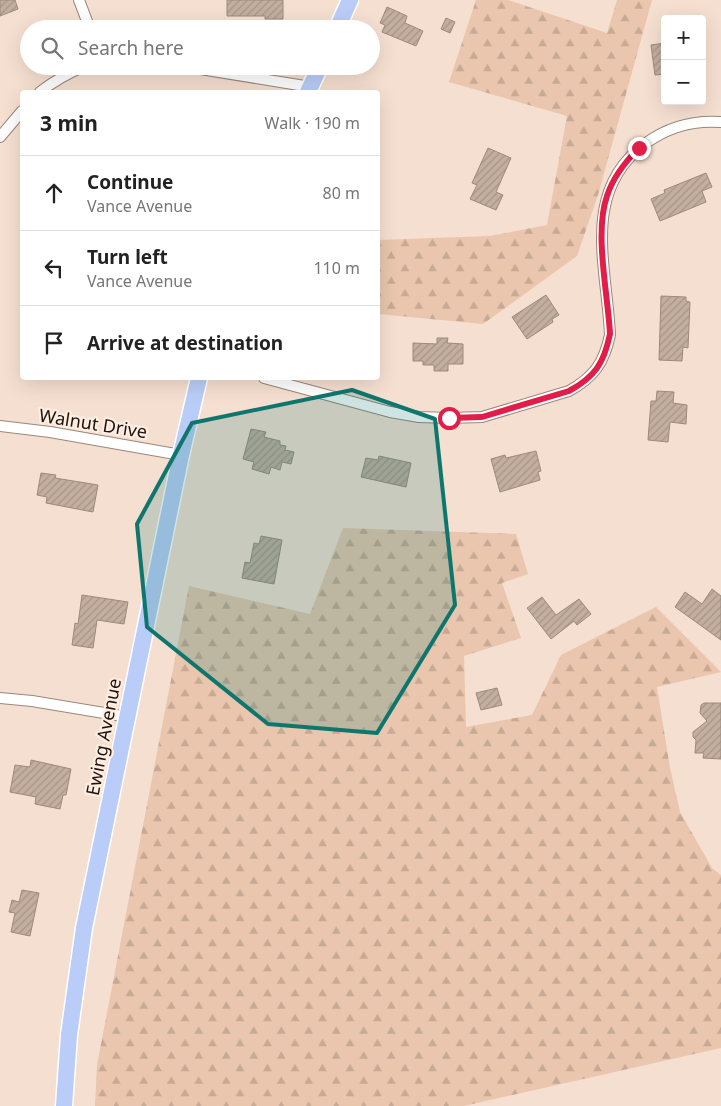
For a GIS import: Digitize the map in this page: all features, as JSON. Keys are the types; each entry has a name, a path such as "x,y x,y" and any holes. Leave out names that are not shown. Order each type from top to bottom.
{"main road":[{"path":"341,20 350,0"},
{"path":"309,90 316,75"},
{"name":"Ewing Avenue","path":"64,1106 69,1035 80,954 181,455 199,380"}],"street":[{"path":"80,0 87,20"},
{"path":"43,90 65,75"},
{"path":"230,75 309,90"},
{"path":"0,137 20,114"},
{"path":"271,380 390,412 419,417 482,417 569,391 592,375 601,363 607,350 610,334 601,233 602,212 607,195 616,176 626,160 639,148 671,128 692,123 721,122"},
{"name":"Walnut Drive","path":"0,426 50,432 181,455"},
{"path":"0,698 32,701 128,717"}],"highlighted area":[{"path":"352,390 435,419 455,605 377,733 268,724 147,627 137,524 192,423"}],"green space":[{"path":"476,0 508,0 607,33 617,0 652,0 598,195 577,256 483,324 380,314 380,240 490,236 547,225 567,116 449,82"},
{"path":"343,528 516,534 528,574 502,583 521,638 464,656 466,727 532,715 561,655 656,607 721,672 657,687 670,768 680,812 712,868 721,875 721,1048 464,1106 95,1106 97,1065 189,586 310,614"}],"building":[{"path":"0,0 15,0 18,9 0,16"},
{"path":"227,0 283,0 283,19 265,19 265,16 227,16"},
{"path":"387,7 407,16 405,23 423,31 416,46 382,32 385,25 380,23"},
{"path":"446,18 455,22 450,33 441,29"},
{"path":"661,44 661,74 655,75 651,45"},
{"path":"488,148 511,158 496,192 503,195 496,210 470,199 477,185 472,183"},
{"path":"706,173 712,187 702,191 706,202 660,221 651,199 665,193 664,190"},
{"path":"546,295 559,315 552,319 553,322 527,339 512,317"},
{"path":"661,296 686,297 686,301 690,302 688,348 683,347 682,361 659,360"},
{"path":"437,338 448,338 447,343 463,344 463,364 448,364 448,371 434,371 434,365 423,365 423,361 413,361 413,343 437,344"},
{"path":"657,391 674,392 673,403 687,405 686,424 670,422 668,442 648,440 651,401 656,401"},
{"path":"251,429 266,432 264,437 280,441 280,445 286,446 285,450 294,452 291,464 282,462 280,470 271,467 269,474 252,469 254,462 243,459"},
{"path":"536,451 541,471 538,472 540,480 500,492 491,459 505,455 506,458"},
{"path":"379,456 411,463 406,487 361,477 366,458 378,460"},
{"path":"41,473 56,475 55,478 98,485 93,512 46,503 47,497 37,495"},
{"path":"261,536 282,540 274,584 242,578 245,562 250,563 254,543 259,544"},
{"path":"712,589 721,596 721,640 675,607 685,592 702,604"},
{"path":"82,595 128,602 124,624 97,620 93,648 72,645 75,623 78,624"},
{"path":"542,597 556,615 579,599 591,614 577,625 574,621 551,639 527,608"},
{"path":"497,688 502,705 481,710 476,693"},
{"path":"704,703 721,703 721,759 703,758 704,753 695,753 696,740 693,737 693,732 707,721 700,713 701,705"},
{"path":"31,760 71,769 66,795 63,795 60,809 35,804 36,797 10,792 15,765 30,767"},
{"path":"22,890 39,893 30,936 11,932 15,913 9,912 12,900 19,902"}],"route":[{"path":"449,418 482,417 569,391 592,375 601,363 607,350 610,334 601,233 602,212 607,195 616,176 626,160 639,148"}]}
